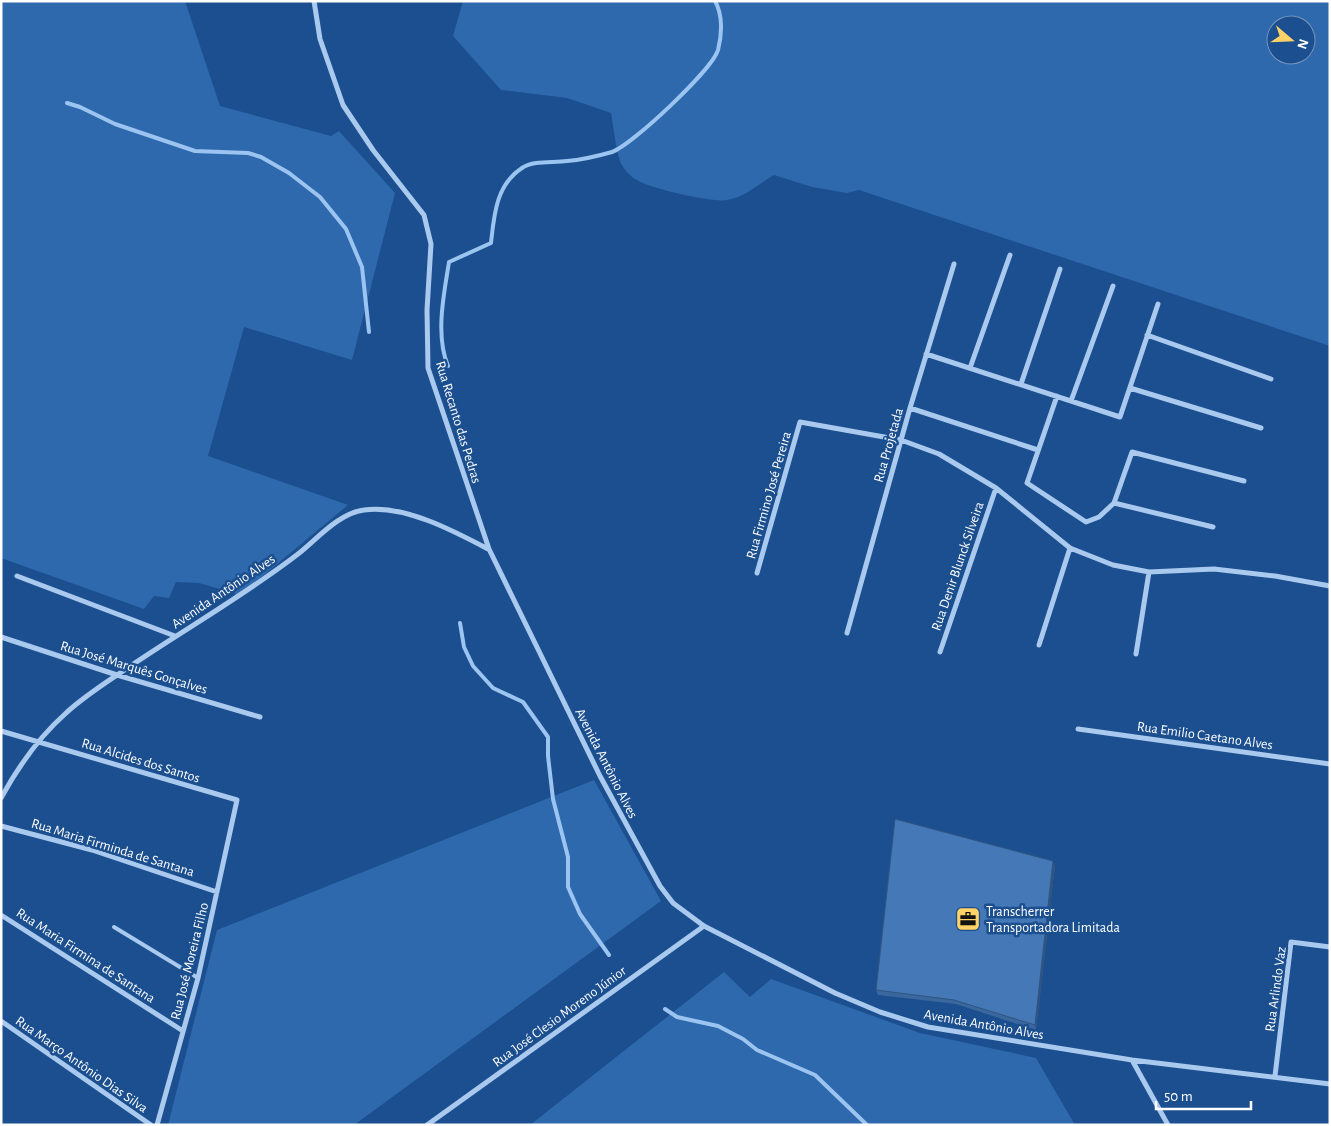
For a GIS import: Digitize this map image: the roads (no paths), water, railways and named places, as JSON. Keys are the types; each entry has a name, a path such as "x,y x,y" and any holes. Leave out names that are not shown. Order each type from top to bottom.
{"street":[{"name":"Rua Recanto das Pedras","path":"314,1 320,39 343,105 373,150 424,215 431,244 427,310 428,368 488,549"},
{"path":"970,368 1010,256"},
{"name":"Rua Projetada","path":"847,634 910,408 954,264"},
{"path":"1021,384 1060,269"},
{"path":"1071,401 1113,286"},
{"path":"926,354 1120,417 1158,304"},
{"path":"1147,335 1271,379"},
{"path":"1130,388 1261,428"},
{"path":"1057,396 1027,482 1086,522 1099,517 1114,504 1132,452 1244,481"},
{"path":"910,408 1038,450"},
{"name":"Rua Firmino José Pereira","path":"757,573 800,422 902,440 939,454 996,488 1070,548 1113,565 1149,572 1214,569 1275,576 1330,586"},
{"name":"Rua Denir Blunck Silveira","path":"940,652 996,488"},
{"path":"1114,504 1213,527"},
{"name":"Avenida Antônio Alves","path":"1,798 38,742 66,713 117,675 246,591 348,515 363,510 399,512 442,526 488,549 600,776 660,886 673,904 704,926 835,994 880,1012 928,1027 1132,1060 1330,1084"},
{"path":"1039,645 1070,548"},
{"path":"1136,654 1149,572"},
{"path":"17,576 175,636"},
{"name":"Rua José Marquês Gonçalves","path":"1,637 117,675 260,717"},
{"name":"Rua Emilio Caetano Alves","path":"1078,728 1330,764"},
{"path":"1,730 38,742"},
{"name":"Rua Alcides dos Santos","path":"38,742 236,800"},
{"name":"Rua José Moreira Filho","path":"156,1125 198,978 236,800"},
{"name":"Rua Maria Firminda de Santana","path":"1,826 92,850 217,892"},
{"name":"Rua Maria Firmina de Santana","path":"1,914 183,1031"},
{"name":"Rua José Clesio Moreno Júnior","path":"427,1125 704,926"},
{"name":"Rua Arlindo Vaz","path":"1275,1076 1291,942 1330,947"},
{"name":"Rua Março Antônio Dias Silva","path":"1,1021 151,1125"},
{"path":"1132,1060 1168,1125"}],"lane":[{"path":"114,927 198,978"}],"waterway":[{"path":"448,366 444,354 441,328 449,262 491,243 498,201 507,183 522,168 527,165 543,162 578,160 612,152 636,136 670,106 702,73 713,60 718,50 721,25 715,1"},
{"path":"67,103 80,107 115,124 195,151 248,153 261,157 289,173 320,197 346,229 362,267 369,332"},
{"path":"460,623 464,647 473,666 493,688 523,702 548,737 548,756 553,799 568,857 568,887 580,914 609,955"},
{"path":"665,1009 677,1017 718,1026 743,1039 757,1050 815,1075 867,1125"}],"place":[{"name":"Transcherrer Transportadora Limitada","path":"968,919"}]}
